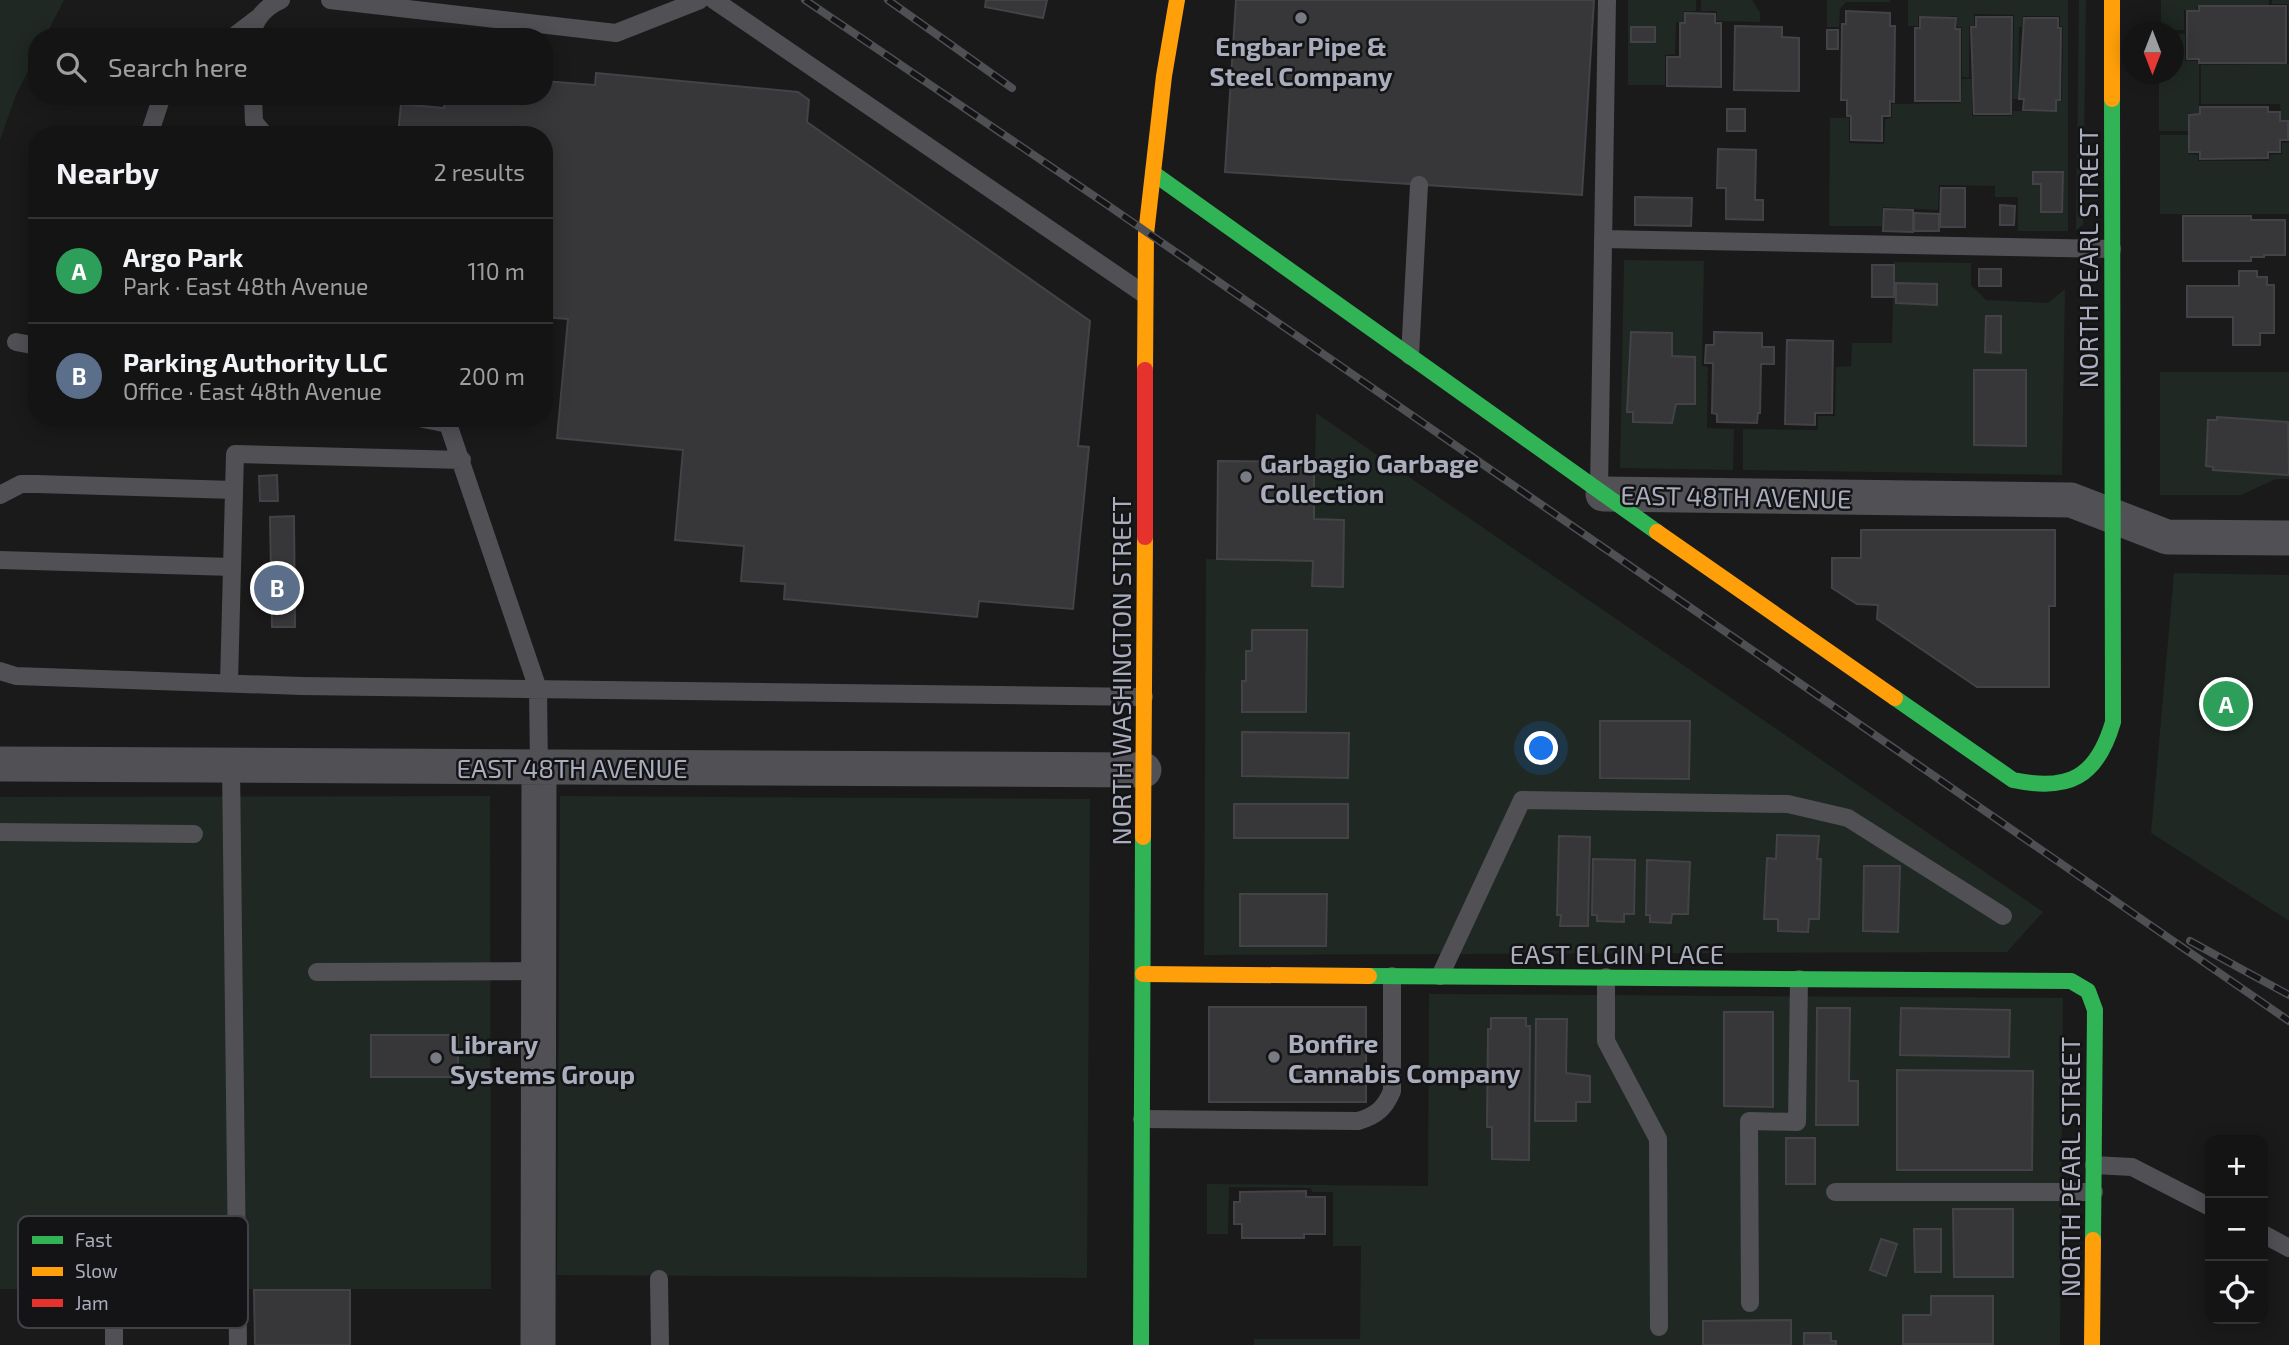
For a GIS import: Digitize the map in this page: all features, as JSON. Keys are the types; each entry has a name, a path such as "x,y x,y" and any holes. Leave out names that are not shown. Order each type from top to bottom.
{"street":[{"name":"NORTH WASHINGTON STREET","path":"1141,1345 1146,234 1164,76 1177,0"},
{"name":"NORTH PEARL STREET","path":"1601,493 2013,780 2035,786 2058,785 2079,778 2096,763 2108,744 2113,722 2112,0"},
{"name":"EAST 48TH AVENUE","path":"1153,173 1601,493 2071,500 2166,537 2289,538"},
{"name":"EAST 48TH AVENUE","path":"0,764 1144,770"},
{"path":"537,1345 540,767"},
{"name":"EAST ELGIN PLACE","path":"1143,974 2062,980 2071,981 2088,991"},
{"name":"NORTH PEARL STREET","path":"2088,991 2095,1010 2092,1345"}],"lane":[{"path":"245,28 281,0"},
{"path":"330,0 616,33 700,0"},
{"path":"713,0 1146,295"},
{"path":"1601,493 1607,0"},
{"path":"254,28 258,18"},
{"path":"152,126 159,105"},
{"path":"253,105 254,122 257,126"},
{"path":"1410,356 1419,185"},
{"path":"1603,239 2112,249"},
{"path":"16,342 28,344"},
{"path":"449,427 538,689 540,767"},
{"path":"229,683 235,454 462,460"},
{"path":"0,495 21,484 234,490"},
{"path":"0,560 232,567"},
{"path":"0,671 16,676 229,683 1144,696"},
{"path":"230,766 236,1216"},
{"path":"1440,976 1522,800 1788,804 1848,818 2003,916"},
{"path":"0,832 194,834"},
{"path":"317,972 538,971"},
{"path":"1142,1119 1358,1121 1369,1118 1387,1103 1392,1091 1392,976"},
{"path":"1606,977 1606,1041 1658,1139 1659,1327"},
{"path":"1750,1303 1749,1121 1797,1122 1799,979"},
{"path":"2094,1165 2132,1167 2205,1204"},
{"path":"1835,1192 2094,1192"},
{"path":"2268,1237 2289,1248"},
{"path":"659,1279 660,1345"}],"shaded area":[{"path":"0,0 64,0 50,28 28,28 28,71 0,140"},
{"path":"1628,0 1696,0 1696,11 1684,11 1684,22 1676,22 1675,54 1665,55 1665,85 1628,85"},
{"path":"1701,0 1752,0 1760,13 1760,22 1716,21 1717,11 1701,11"},
{"path":"1827,0 1890,2 1846,2 1840,9 1839,27 1827,27"},
{"path":"1908,0 2068,0 2068,231 2018,231 2018,197 1995,197 1995,186 1939,185 1938,210 1883,207 1882,226 1829,226 1830,118 1849,118 1849,143 1884,144 1885,119 1892,118 1892,104 1961,103 1962,79 1972,79 1972,116 2012,116 2013,111 2056,112 2057,100 2062,100 2063,26 2060,26 2060,16 2023,16 2022,27 2019,27 2018,99 2013,99 2014,15 1974,14 1974,26 1969,26 1969,78 1962,77 1962,27 1957,27 1957,16 1918,16 1918,26 1908,26"},
{"path":"2079,0 2086,0 2083,225 2076,230"},
{"path":"2161,0 2269,0 2269,6 2197,6 2197,11 2184,10 2184,21 2161,21"},
{"path":"2272,0 2289,0 2289,64 2288,4 2272,4"},
{"path":"2185,34 2185,61 2197,61 2199,65 2199,114 2188,113 2188,131 2159,131 2159,84 2184,84"},
{"path":"2289,64 2289,120 2281,120 2280,104 2201,104 2201,65"},
{"path":"2160,135 2188,135 2188,154 2198,155 2198,161 2269,161 2270,155 2282,154 2282,143 2289,143 2289,214 2160,214"},
{"path":"1624,260 1704,261 1702,366 1708,367 1707,428 1734,429 1733,470 1620,468"},
{"path":"1894,262 1971,263 1971,285 1986,300 2048,303 2065,289 2062,475 1743,470 1743,429 1818,430 1818,416 1835,416 1836,367 1851,366 1852,343 1892,343"},
{"path":"2160,372 2289,372 2289,479 2276,479 2241,495 2160,495"},
{"path":"1316,413 2043,912 2007,952 1204,955 1206,559 1313,561 1312,586 1343,586 1344,520 1314,519"},
{"path":"2174,573 2289,575 2289,921 2151,833"},
{"path":"490,796 491,1289 248,1289 248,1216 18,1216 18,1289 0,1289 0,797"},
{"path":"560,796 1090,799 1087,1278 557,1275"},
{"path":"1429,994 2063,998 2060,1345 1254,1345 1254,1339 1360,1339 1361,1246 1333,1246 1333,1192 1312,1192 1311,1188 1229,1187 1228,1234 1207,1234 1207,1184 1428,1186"}],"building":[{"path":"986,0 1047,0 1043,18 985,7"},
{"path":"1236,0 1594,0 1582,195 1225,172"},
{"path":"2199,6 2286,6 2286,63 2199,63 2199,59 2187,59 2187,11 2199,11"},
{"path":"1846,11 1890,13 1890,26 1895,26 1894,102 1890,101 1890,116 1882,116 1882,141 1851,140 1851,116 1847,116 1847,100 1841,100 1842,24 1846,24"},
{"path":"1685,13 1715,14 1715,23 1721,23 1721,87 1667,86 1667,57 1680,57 1680,23 1685,23"},
{"path":"1920,17 1956,18 1955,29 1960,29 1960,101 1915,101 1915,28 1920,28"},
{"path":"1976,17 2012,17 2011,114 1974,114 1971,27 1976,27"},
{"path":"2024,18 2058,18 2058,28 2061,28 2060,100 2056,100 2056,111 2023,110 2024,99 2019,99"},
{"path":"1735,26 1782,27 1782,37 1799,38 1799,91 1734,90"},
{"path":"1631,27 1655,27 1655,42 1631,42"},
{"path":"1827,30 1838,30 1838,49 1827,49"},
{"path":"596,73 798,92 809,100 807,122 1090,321 1078,446 1089,447 1073,609 979,601 977,617 784,599 785,584 741,581 744,546 675,540 683,450 557,438 568,319 553,318 553,126 399,126 401,105 444,108 444,105 553,105 553,82 595,85"},
{"path":"2200,107 2268,107 2268,112 2280,112 2280,121 2288,121 2288,140 2280,140 2280,152 2268,152 2268,158 2200,159 2200,152 2189,152 2189,115 2200,114"},
{"path":"1727,109 1745,109 1745,131 1727,131"},
{"path":"1718,149 1756,150 1755,200 1763,200 1763,220 1726,219 1726,188 1717,188"},
{"path":"2033,172 2063,172 2062,212 2041,212 2041,184 2033,184"},
{"path":"1941,188 1965,188 1965,227 1940,227"},
{"path":"1635,197 1692,198 1691,226 1635,225"},
{"path":"2000,205 2015,206 2014,225 2000,225"},
{"path":"1884,209 1913,210 1913,232 1883,231"},
{"path":"1914,213 1939,214 1939,231 1914,231"},
{"path":"2183,216 2251,216 2251,220 2285,220 2285,255 2251,257 2251,261 2183,261"},
{"path":"1872,265 1894,265 1894,297 1872,297"},
{"path":"1979,269 2001,269 2001,286 1979,286"},
{"path":"2239,271 2257,271 2257,277 2267,277 2267,285 2274,285 2274,333 2260,333 2260,345 2233,345 2233,317 2187,317 2187,286 2239,286"},
{"path":"1896,283 1937,284 1937,305 1896,303"},
{"path":"1986,316 2001,316 2001,353 1985,352"},
{"path":"1631,332 1672,333 1672,356 1695,357 1695,404 1676,404 1672,423 1633,422 1633,412 1627,412"},
{"path":"1714,332 1762,333 1762,347 1774,347 1774,364 1761,364 1760,413 1757,423 1717,422 1717,414 1712,413 1713,363 1705,363 1706,345 1714,345"},
{"path":"1787,340 1833,341 1832,413 1815,413 1815,425 1785,424"},
{"path":"1974,370 2026,370 2026,446 1974,445"},
{"path":"2217,417 2288,422 2289,475 2213,470 2213,467 2206,466 2208,420 2217,420"},
{"path":"1218,461 1314,462 1314,519 1344,520 1343,587 1312,586 1313,561 1217,559"},
{"path":"277,475 278,501 260,501 259,476"},
{"path":"294,516 295,627 272,627 270,517"},
{"path":"1861,530 2055,530 2055,606 2049,606 2049,687 1977,687 1877,619 1878,605 1857,604 1832,588 1832,558 1861,558"},
{"path":"1252,630 1307,630 1306,712 1242,712 1242,681 1246,681 1246,651 1252,651"},
{"path":"1600,721 1690,721 1689,779 1600,778"},
{"path":"1242,732 1349,733 1348,778 1242,776"},
{"path":"1234,804 1348,804 1348,838 1234,838"},
{"path":"1777,835 1819,836 1819,919 1809,919 1808,932 1778,931 1778,919 1764,919 1767,858 1776,859"},
{"path":"1559,836 1590,837 1588,926 1560,926 1561,915 1557,915"},
{"path":"1593,859 1635,860 1634,914 1624,914 1624,922 1597,921 1597,915 1592,915"},
{"path":"1647,860 1690,862 1688,914 1672,914 1671,923 1650,922 1650,915 1646,915"},
{"path":"1864,866 1900,866 1898,932 1863,931"},
{"path":"1240,894 1327,894 1326,946 1240,946"},
{"path":"1209,1007 1366,1007 1366,1102 1209,1102"},
{"path":"1817,1008 1850,1008 1849,1081 1858,1081 1858,1125 1816,1125"},
{"path":"1901,1008 2010,1010 2009,1057 1900,1055"},
{"path":"1724,1012 1773,1012 1773,1107 1724,1106"},
{"path":"1491,1018 1526,1018 1526,1026 1530,1026 1529,1160 1492,1159 1492,1127 1487,1127 1488,1029 1491,1029"},
{"path":"1536,1019 1567,1019 1566,1073 1590,1076 1590,1102 1576,1102 1576,1121 1535,1121"},
{"path":"371,1035 458,1035 458,1077 371,1077"},
{"path":"1897,1070 2033,1071 2032,1170 1897,1170"},
{"path":"1786,1138 1815,1138 1815,1184 1786,1184"},
{"path":"1306,1191 1306,1197 1325,1197 1325,1234 1304,1234 1304,1238 1242,1238 1242,1224 1234,1224 1234,1202 1240,1202 1240,1192"},
{"path":"1953,1209 2013,1209 2013,1277 1954,1277"},
{"path":"1914,1229 1941,1229 1941,1272 1915,1272"},
{"path":"1881,1239 1897,1244 1886,1276 1870,1270"},
{"path":"254,1290 350,1290 350,1345 255,1345"},
{"path":"1931,1296 1993,1296 1993,1344 1903,1344 1903,1315 1931,1315"},
{"path":"1791,1320 1791,1345 1703,1345 1703,1321"},
{"path":"1804,1333 1831,1333 1831,1341 1836,1341 1836,1345 1804,1345"}],"railway":[{"path":"805,0 1106,204 2289,1021"},
{"path":"888,0 1012,88"},
{"path":"2190,941 2289,995"}],"traffic: fast":[{"path":"1895,698 2013,780 2033,783 2065,781 2089,768 2106,741 2113,722 2112,99"},
{"path":"1153,173 1657,532"},
{"path":"1141,1345 1143,837"},
{"path":"1369,976 2071,981 2088,991 2095,1010 2093,1240"}],"traffic: slow":[{"path":"1145,370 1146,234 1164,76 1177,0"},
{"path":"2112,0 2112,99"},
{"path":"1657,532 1895,698"},
{"path":"1143,837 1145,537"},
{"path":"1143,974 1369,976"},
{"path":"2092,1345 2093,1240"}],"traffic: jam":[{"path":"1145,370 1145,537"}],"place":[{"name":"Engbar Pipe & Steel Company","path":"1301,18"},
{"name":"Garbagio Garbage Collection","path":"1246,477"},
{"name":"Parking Authority LLC","path":"277,588"},
{"name":"Argo Park","path":"2226,704"},
{"name":"Bonfire Cannabis Company","path":"1274,1057"},
{"name":"Library Systems Group","path":"436,1058"}]}
